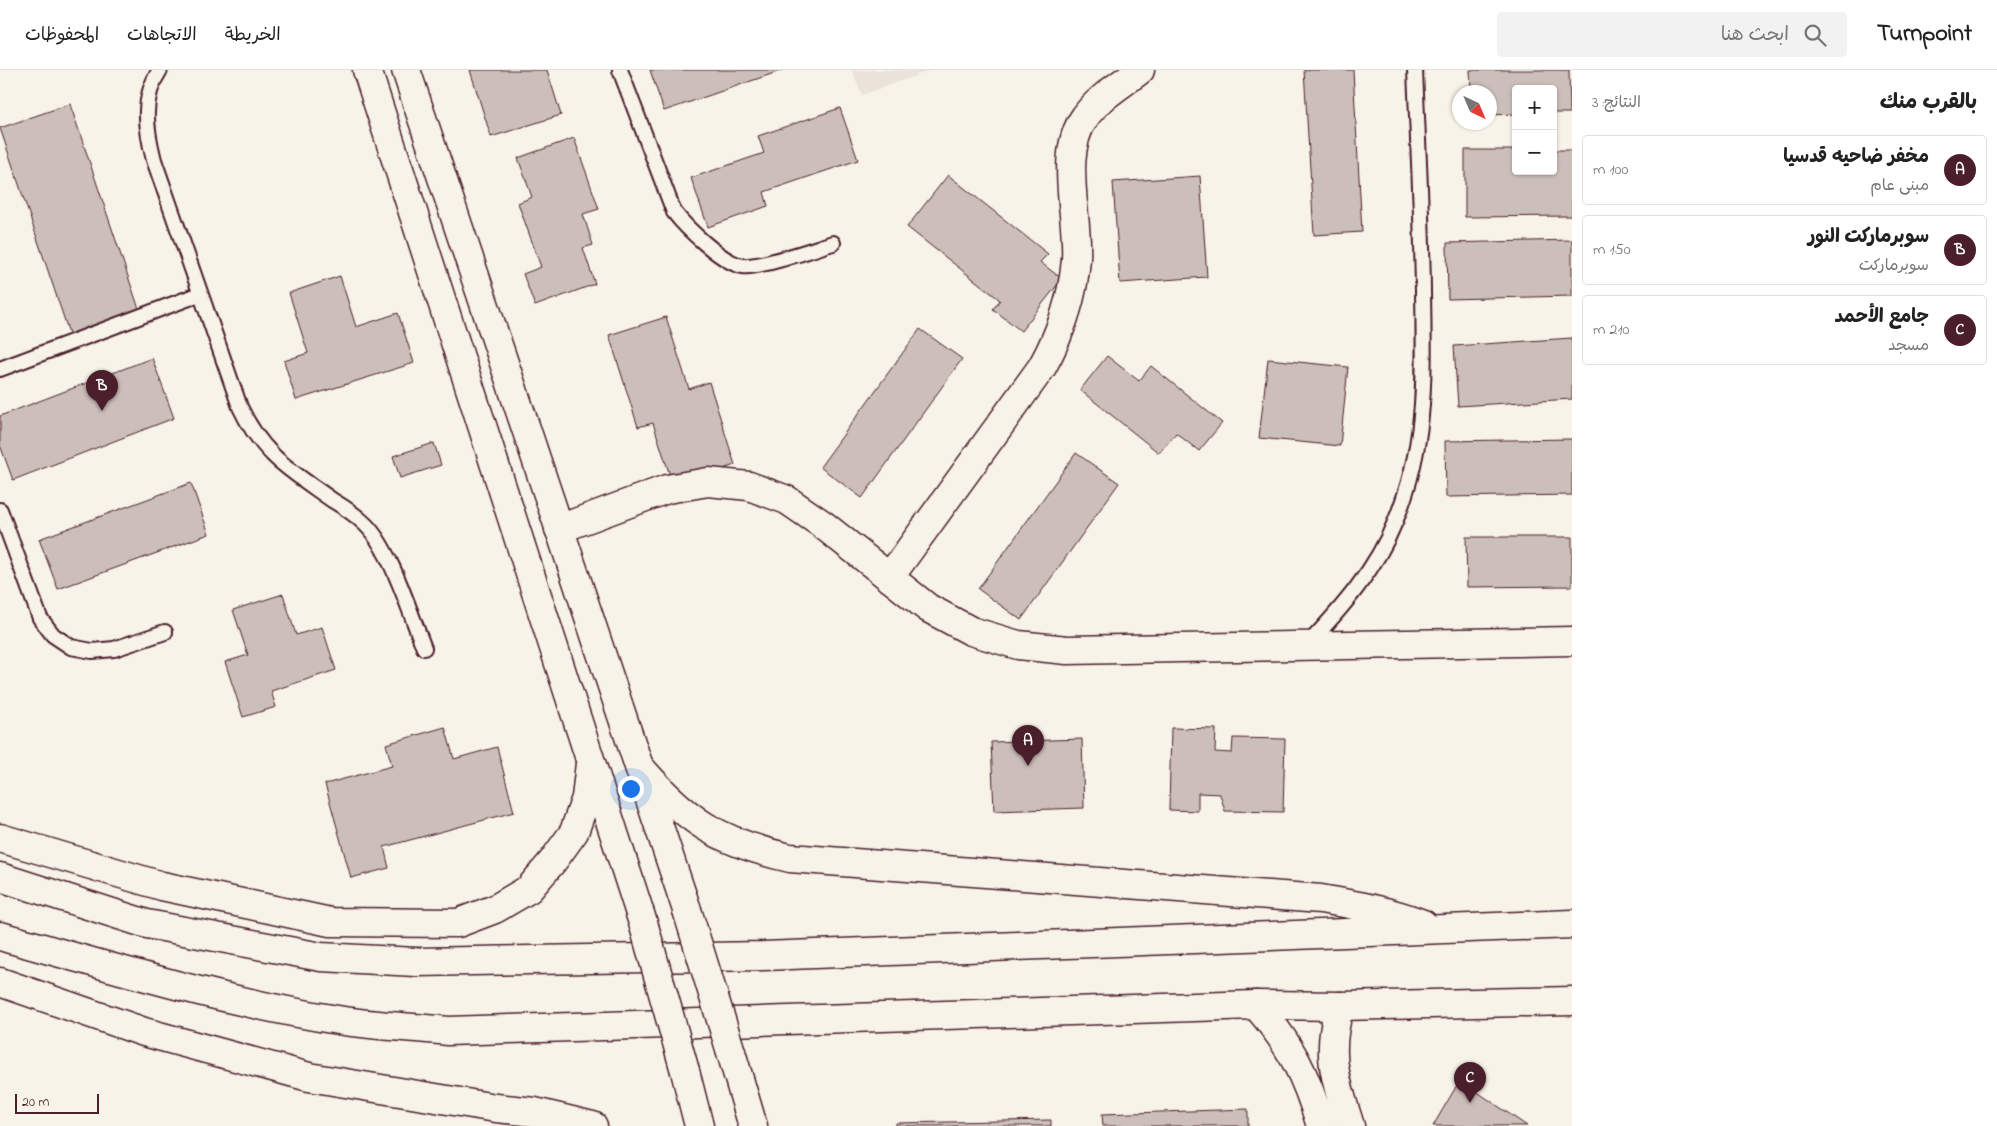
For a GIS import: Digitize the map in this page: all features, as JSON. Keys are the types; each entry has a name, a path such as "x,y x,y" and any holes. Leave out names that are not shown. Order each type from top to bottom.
{"main road":[{"path":"367,70 644,926 699,1126"},
{"path":"406,70 687,910 753,1126"},
{"path":"889,578 1042,367 1056,342 1073,286 1076,257 1071,151 1076,133 1085,117 1098,103 1140,70"},
{"path":"559,529 667,489 708,482 749,486 787,500 822,524 928,608 972,631 1018,645 1067,650 1572,641"},
{"path":"0,838 162,886 330,922 458,923 495,909 529,889 553,861 574,832 586,798 590,763"},
{"path":"639,766 662,794 690,818 720,836 754,850 790,858 1320,899 1361,905 1393,913 1439,930"},
{"path":"0,877 147,924 321,958 416,962 764,956 1572,924"},
{"path":"0,936 148,978 246,1002 339,1020 448,1031 1256,1005 1340,1006 1572,1001"},
{"path":"0,982 144,1032 310,1077 496,1108 535,1112 593,1126"},
{"path":"1256,1005 1288,1044 1300,1066 1310,1090 1321,1126"},
{"path":"1340,1006 1334,1025 1332,1044 1333,1064 1336,1083 1350,1126"}],"lane":[{"path":"160,70 148,101 146,131 154,160 240,407 259,441 272,455 286,468 356,516 374,534 386,555 424,648"},
{"path":"620,70 674,212 690,230 728,261 736,265 754,266 833,243"},
{"path":"1307,645 1342,608 1372,567 1395,523 1412,475 1422,425 1424,375 1423,286 1415,70"},
{"path":"0,369 200,294"},
{"path":"0,510 40,618 53,635 71,647 92,651 114,649 165,632"}],"shaded area":[{"path":"852,70 931,70 862,95"}],"building":[{"path":"470,70 547,70 561,115 491,137"},
{"path":"650,70 783,70 664,111"},
{"path":"1304,70 1353,70 1362,232 1314,235"},
{"path":"1470,70 1569,70 1570,113 1557,113 1557,85 1512,85 1512,114 1497,115 1497,85 1471,85"},
{"path":"70,104 141,315 71,339 0,128"},
{"path":"840,108 858,160 764,192 768,206 708,227 691,178 764,153 758,136"},
{"path":"574,138 599,209 583,214 593,245 583,248 595,284 535,306 523,274 541,267 518,203 532,197 518,158"},
{"path":"1465,150 1512,150 1512,175 1557,175 1557,150 1572,150 1572,216 1465,217"},
{"path":"948,175 1048,254 1040,262 1062,279 1021,331 993,309 1000,300 907,227"},
{"path":"1200,176 1207,277 1120,283 1113,182"},
{"path":"1572,240 1572,296 1448,299 1447,243"},
{"path":"340,276 356,327 398,313 414,363 296,400 284,361 308,353 289,293"},
{"path":"666,317 689,389 709,382 735,465 673,485 653,423 638,427 609,335"},
{"path":"920,329 962,359 862,498 820,467"},
{"path":"1572,338 1572,399 1458,406 1454,346"},
{"path":"1107,356 1139,381 1151,366 1222,423 1199,451 1176,433 1159,453 1080,390"},
{"path":"152,358 174,418 13,480 0,445 0,416"},
{"path":"1268,359 1348,367 1340,446 1259,438"},
{"path":"1572,439 1572,495 1446,497 1445,441"},
{"path":"434,443 441,465 400,478 393,456"},
{"path":"1076,453 1119,483 1021,620 978,589"},
{"path":"191,483 209,534 58,589 39,539"},
{"path":"1466,537 1572,537 1572,586 1467,587"},
{"path":"283,594 296,635 322,627 336,670 271,691 276,707 243,717 225,662 248,655 233,610"},
{"path":"445,727 454,759 497,747 514,812 384,847 389,868 351,878 325,784 392,766 386,744"},
{"path":"1171,728 1216,729 1215,752 1232,753 1233,738 1285,739 1283,812 1225,811 1220,794 1198,793 1198,811 1169,810"},
{"path":"1082,739 1084,808 994,811 991,742"},
{"path":"1460,1080 1527,1126 1433,1126"},
{"path":"1248,1109 1248,1126 1103,1126 1102,1114"},
{"path":"1051,1120 1051,1126 896,1126 896,1123"}],"place":[{"name":"سوبرماركت النور","path":"102,411"},
{"name":"مخفر ضاحيه قدسيا","path":"1028,766"},
{"name":"جامع الأحمد","path":"1470,1103"}]}
